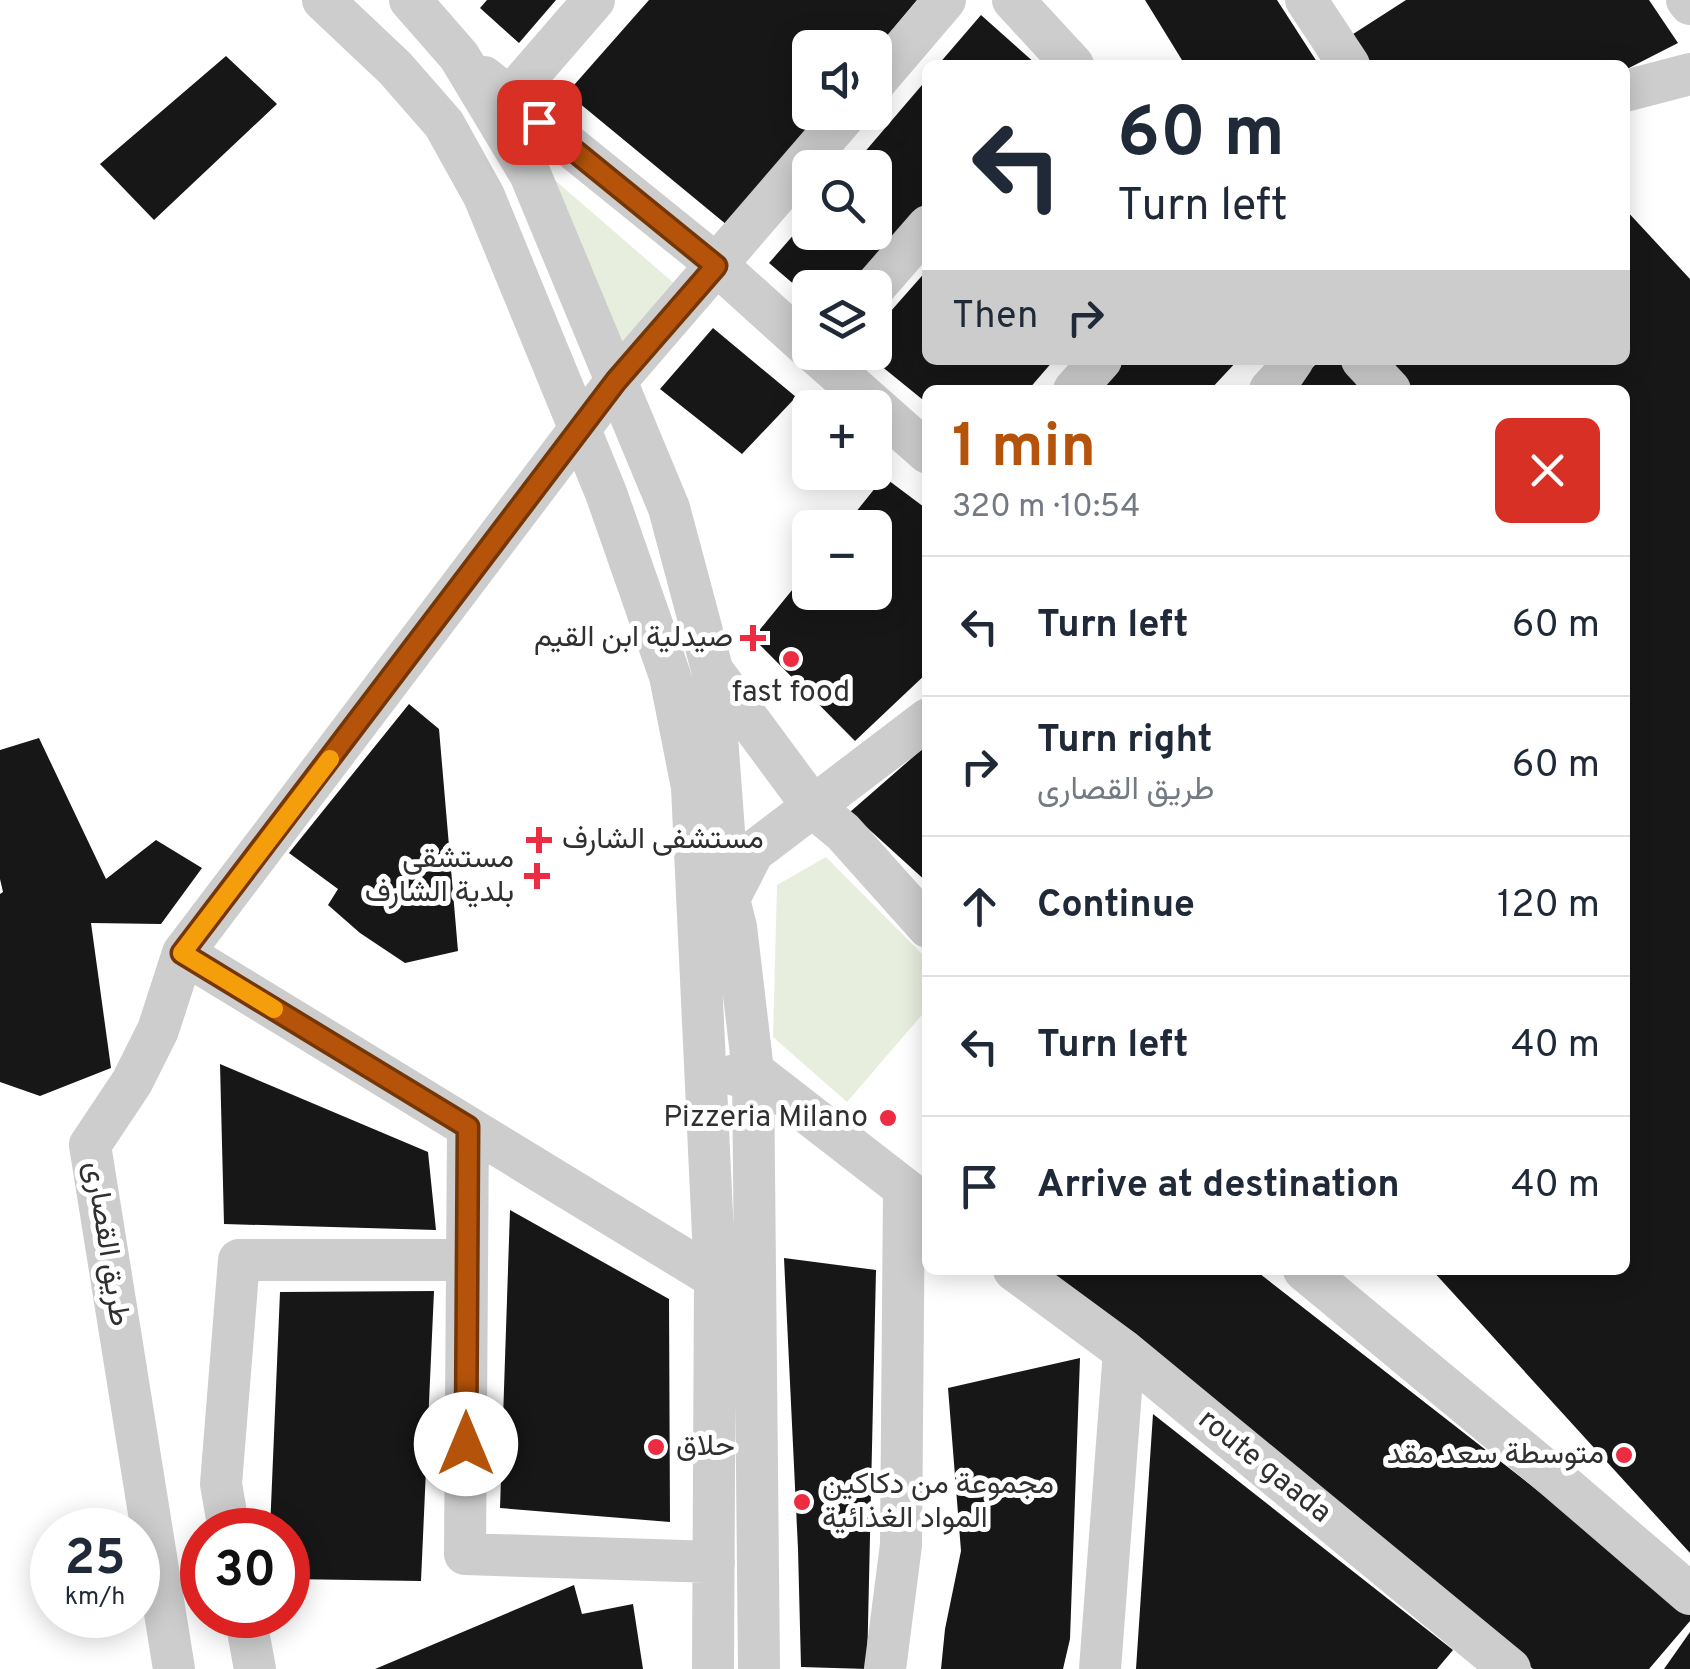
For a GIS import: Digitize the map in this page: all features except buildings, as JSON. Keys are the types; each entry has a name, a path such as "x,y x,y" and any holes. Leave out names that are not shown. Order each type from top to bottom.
{"street":[{"path":"322,0 406,80 444,124 484,196 606,493 702,760 736,927 753,1071 759,1669"},
{"path":"510,98 594,0"},
{"path":"892,62 946,0"},
{"path":"1013,0 1067,60"},
{"path":"1323,6 1347,60"},
{"path":"406,80 439,20"},
{"path":"439,20 510,98 792,333"},
{"path":"439,20 530,174 669,508 712,669 702,760 692,787 715,1278 713,1669"},
{"path":"1630,90 1690,74"},
{"name":"طريق القصارى","path":"174,1669 90,1146 132,1082 158,1030 182,953 616,381 833,130"},
{"path":"890,270 922,233"},
{"path":"1078,385 1096,365"},
{"path":"1275,385 1290,365"},
{"path":"1367,365 1385,385"},
{"path":"834,370 922,448"},
{"path":"712,669 814,808 843,832 922,920"},
{"path":"729,899 752,852 922,724"},
{"path":"182,953 715,1278"},
{"path":"706,1082 753,1071"},
{"path":"753,1071 916,1198 901,1546 885,1669"},
{"path":"468,1127 465,1554 714,1562"},
{"path":"225,1508 221,1484 239,1260 467,1260"},
{"name":"route gaada","path":"1021,1275 1124,1350 1485,1661"},
{"path":"1310,1275 1690,1594"},
{"path":"1100,1669 1124,1350"},
{"path":"249,1638 255,1669"}],"green space":[{"path":"549,175 676,285 607,359"},
{"path":"826,857 922,954 922,1015 847,1102 773,1037 777,885"}],"slow traffic":[{"path":"274,1009 182,953 330,759"}],"place":[{"name":"صيدلية ابن القيم","path":"753,638"},
{"name":"fast food","path":"791,659"},
{"name":"مستشفى الشارف","path":"539,840"},
{"name":"مستشقى بلدية الشارف","path":"537,876"},
{"name":"Pizzeria Milano","path":"888,1118"},
{"name":"حلاق","path":"656,1447"},
{"name":"متوسطة سعد مقد","path":"1624,1455"},
{"name":"مجموعة من دكاكين المواد الغذائية","path":"802,1502"}],"route":[{"path":"466,1444 468,1127 182,953 616,381 716,266 539,122"}]}
